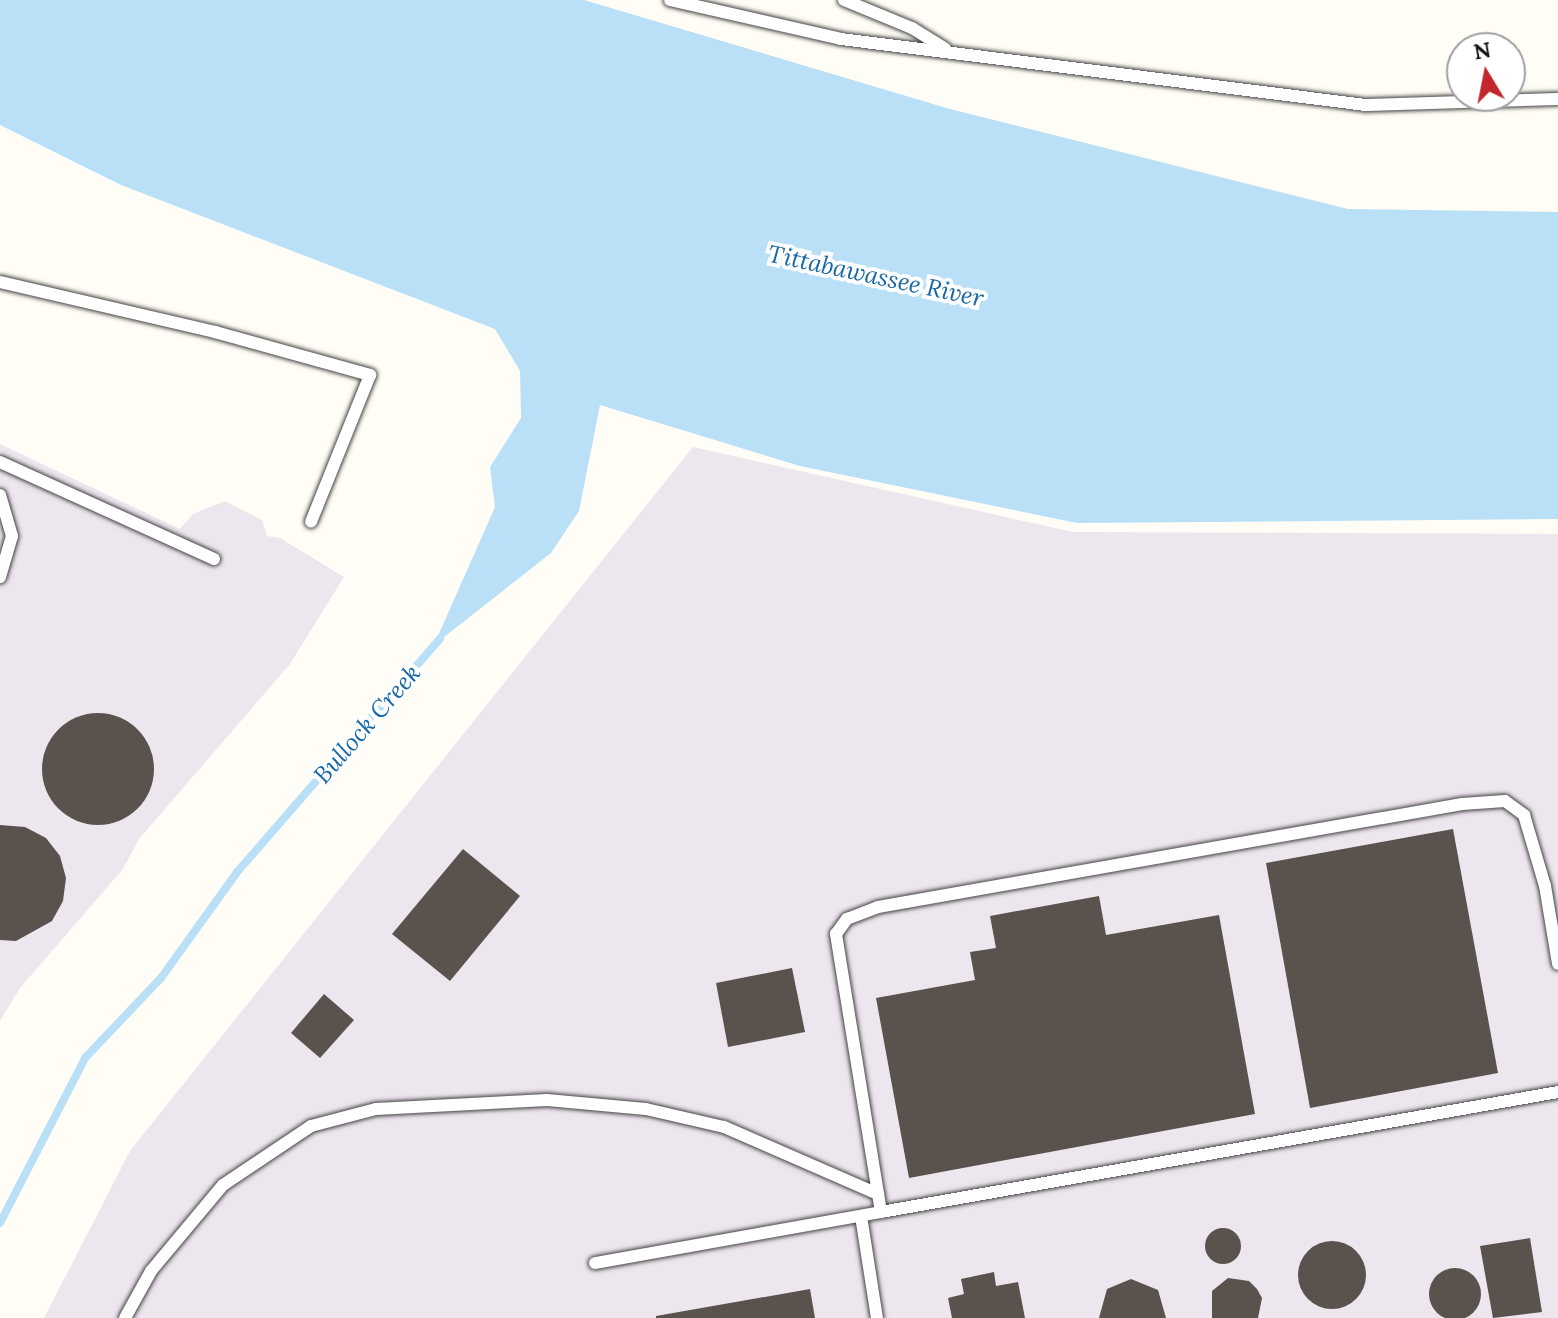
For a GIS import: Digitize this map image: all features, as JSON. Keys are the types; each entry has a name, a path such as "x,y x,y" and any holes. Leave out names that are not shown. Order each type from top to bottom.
{"lane":[{"path":"670,0 841,39 1366,105 1558,99"},
{"path":"844,0 912,28 947,51"},
{"path":"0,282 215,332 370,375 311,522"},
{"path":"0,462 214,559"},
{"path":"0,495 12,536 0,577"},
{"path":"881,1212 836,934 847,919 878,907 1447,806 1505,801 1524,815 1545,886 1558,964"},
{"path":"595,1263 1558,1092"},
{"path":"125,1318 151,1271 223,1185 311,1126 376,1109 547,1100 646,1109 724,1127 878,1194"},
{"path":"861,1216 877,1318"}],"shaded area":[{"path":"0,444 180,529 193,514 225,501 262,520 267,536 280,538 344,577 290,664 139,839 123,869 20,988 0,1021"},
{"path":"693,447 1073,532 1558,534 1558,1318 44,1318 130,1151"}],"water":[{"name":"Tittabawassee River","path":"0,0 584,0 950,109 1348,209 1558,212 1558,519 1077,523 800,466 600,405 579,511 551,553 434,645 495,507 490,467 521,418 520,371 495,329 121,185 0,125"}],"building":[{"path":"98,713 119,717 138,729 150,748 154,769 150,790 138,809 119,821 98,825 77,821 58,809 46,790 42,769 46,748 58,729 77,717"},
{"path":"0,825 25,827 46,838 60,856 66,878 63,901 52,921 16,941 0,940"},
{"path":"1453,829 1498,1073 1310,1108 1266,863"},
{"path":"463,849 520,896 450,981 392,934"},
{"path":"1099,896 1106,935 1219,915 1255,1114 909,1178 876,998 975,980 970,952 996,948 990,916"},
{"path":"792,968 805,1032 728,1047 716,983"},
{"path":"324,994 354,1020 320,1058 291,1033"},
{"path":"1223,1228 1235,1234 1241,1246 1235,1258 1223,1264 1211,1258 1205,1246 1211,1234"},
{"path":"1530,1238 1542,1312 1493,1318 1480,1246"},
{"path":"1325,1241 1339,1241 1351,1246 1361,1256 1366,1275 1361,1294 1351,1304 1339,1309 1325,1309 1313,1304 1303,1294 1298,1282 1298,1268 1303,1256 1313,1246"},
{"path":"1455,1268 1474,1275 1481,1294 1474,1313 1455,1320 1436,1313 1429,1294 1436,1275"},
{"path":"994,1272 996,1286 1018,1282 1025,1318 952,1318 948,1298 964,1294 961,1279"},
{"path":"1228,1278 1249,1281 1257,1289 1262,1298 1258,1318 1212,1318 1212,1291"},
{"path":"1131,1279 1158,1290 1166,1318 1099,1318 1107,1289"},
{"path":"810,1289 815,1318 656,1318 656,1316"}],"waterway":[{"name":"Bullock Creek","path":"0,1223 85,1058 161,978 238,871 440,639"}]}
